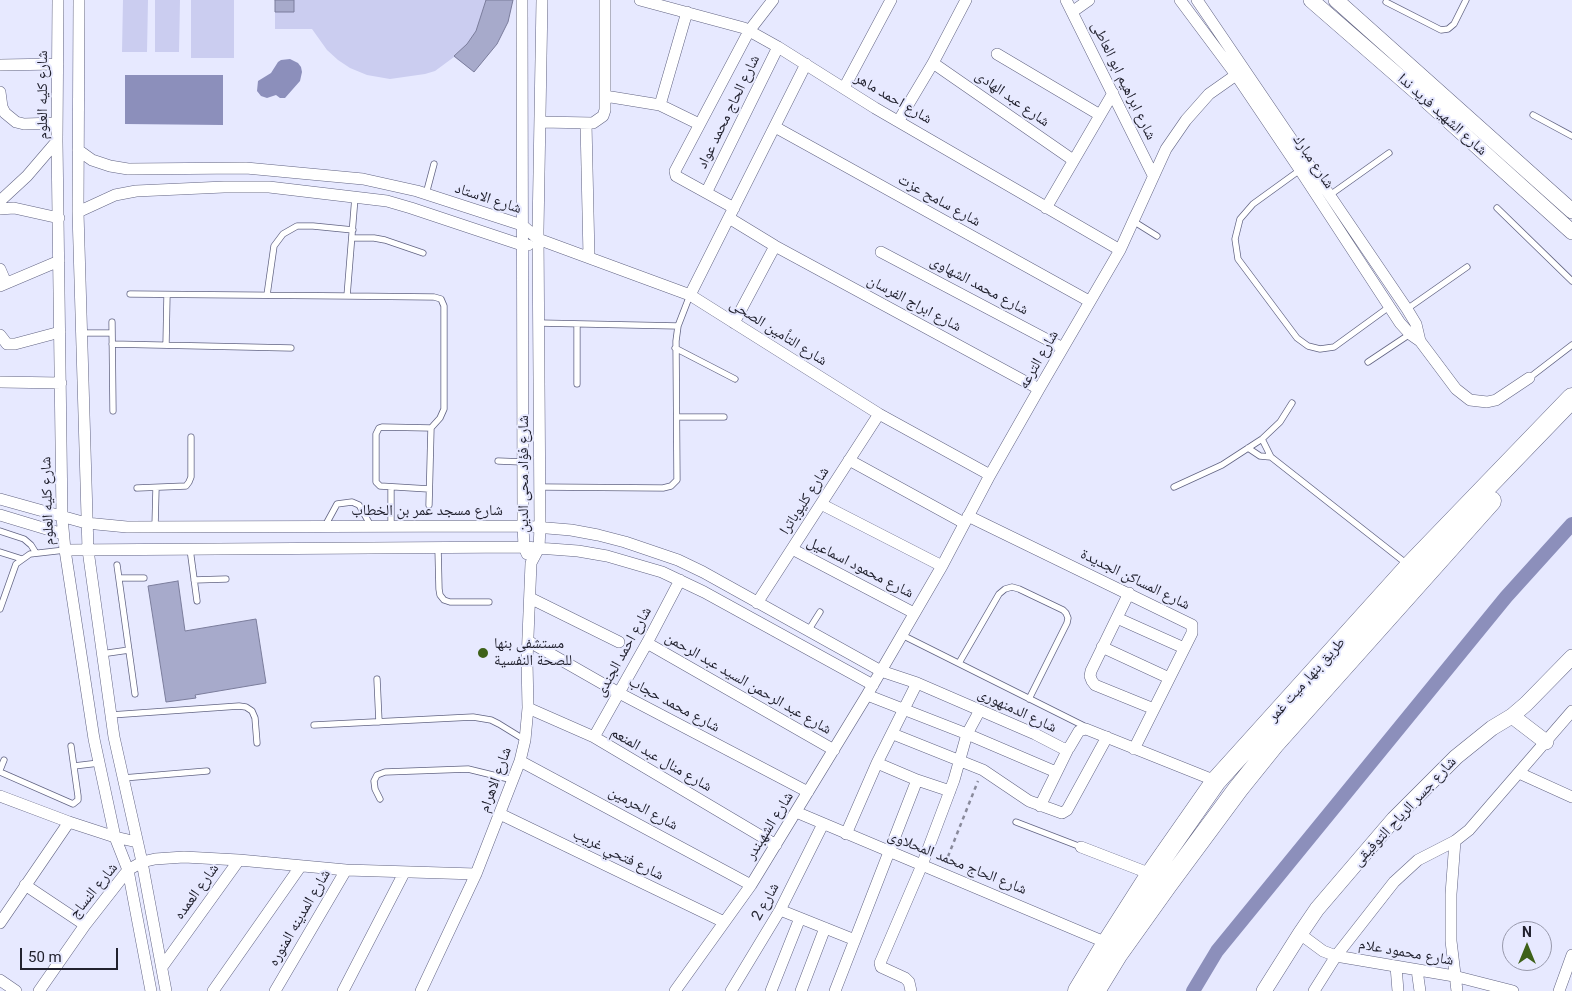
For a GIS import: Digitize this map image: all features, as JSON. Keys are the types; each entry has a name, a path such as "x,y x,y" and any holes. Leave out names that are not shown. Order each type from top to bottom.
{"highway":[{"name":"طريق بنها, ميت غمر","path":"1078,991 1151,874 1216,781 1410,566 1572,398"},
{"name":"طريق بنها, ميت غمر","path":"1095,991 1117,955 1167,885 1238,789 1275,743 1502,489 1572,414"},
{"path":"1151,874 1167,885"}],"main road":[{"name":"شارع الشهيد فريد ندا","path":"1311,0 1572,232"},
{"name":"شارع الشهيد فريد ندا","path":"1336,0 1572,211"},
{"name":"شارع جسر الرياح التوفيقى","path":"1264,991 1318,909 1368,849 1438,774 1474,742 1512,716 1539,692 1572,657"},
{"path":"1512,716 1546,742"}],"street":[{"name":"شارع كليه العلوم","path":"58,0 57,141 63,534 91,724 115,837 128,870 150,990"},
{"path":"79,0 78,212 88,550 111,714 136,842 142,862 166,991"},
{"name":"شارع فؤاد محى الدين","path":"522,0 523,526 524,547 531,563"},
{"name":"شارع فؤاد محى الدين","path":"531,563 539,548 540,527 538,239 542,0"},
{"path":"540,122 593,123 603,116 606,110 605,0"},
{"name":"شارع احمد ماهر","path":"642,0 730,23 749,31 1120,250"},
{"path":"605,96 660,105 699,124 749,31 773,0"},
{"path":"844,88 891,0"},
{"path":"899,120 933,63 966,0"},
{"name":"شارع ابراهيم ابو العاطى","path":"1066,0 1153,175"},
{"path":"1072,12 1089,0"},
{"name":"شارع مبارك","path":"1180,0 1304,167 1330,195 1407,309 1416,324 1420,341"},
{"name":"شارع مبارك","path":"1196,0 1304,167 1392,312 1410,334 1420,341 1456,389 1470,400 1478,402 1496,400 1529,378"},
{"path":"660,105 687,12"},
{"name":"شارع الحاج محمد عواد","path":"706,192 778,47"},
{"path":"997,54 1100,115"},
{"name":"شارع عبد الهادى","path":"933,63 1074,160"},
{"path":"0,65 58,64"},
{"path":"690,295 806,64"},
{"name":"شارع الترعه","path":"881,671 942,566 990,475 1120,250 1166,149 1186,120 1209,94 1236,75"},
{"path":"0,92 5,120 24,124 57,123"},
{"path":"1046,208 1113,94"},
{"path":"586,123 588,257"},
{"name":"شارع ابراج الفرسان","path":"699,124 675,171 676,176 706,192 774,246 1039,389"},
{"name":"شارع سامح عزت","path":"775,127 1089,301"},
{"path":"0,201 27,176 57,141"},
{"name":"شارع الاستاد","path":"78,150 92,160 128,169 246,168 363,179 421,193 522,225 538,239"},
{"path":"358,197 363,179"},
{"path":"78,212 115,195 136,191 246,186 358,197 411,208 522,245 528,245 538,239"},
{"path":"411,208 421,193"},
{"path":"0,208 14,208 59,218"},
{"path":"502,239 506,230 506,220"},
{"name":"شارع التأمين الصحى","path":"538,239 690,295 879,414 990,475"},
{"path":"734,323 774,246"},
{"name":"شارع محمد الشهاوى","path":"881,252 1064,348"},
{"path":"0,269 3,284 59,261"},
{"path":"1392,312 1407,309"},
{"path":"0,335 7,344 15,344 60,332"},
{"path":"0,382 61,383"},
{"name":"شارع كليوباترا","path":"757,603 879,414"},
{"name":"شارع المساكن الجديدة","path":"849,460 966,520 1129,593 1192,626 1192,633 1134,749"},
{"name":"شارع مسجد عمر بن الخطاب","path":"0,498 86,523 127,527 523,526 571,530 598,535 652,550 703,572 881,671"},
{"path":"821,504 942,566"},
{"path":"0,515 63,534"},
{"path":"383,548 388,526"},
{"path":"65,550 524,547 578,551 607,556 635,563 680,580 704,592 904,711 967,734 1056,772"},
{"name":"شارع محمود اسماعيل","path":"792,549 914,613"},
{"name":"شارع الاهرام","path":"421,991 476,874 520,761 525,740 528,708 531,563"},
{"name":"شارع احمد الجندى","path":"594,737 680,580"},
{"path":"1129,593 1090,676 1096,685 1154,709"},
{"path":"530,598 619,642"},
{"path":"1117,618 1184,648"},
{"name":"شارع محمد حجاب","path":"528,641 619,693 808,792"},
{"name":"شارع عبد الرحمن السيد عبد الرحمن","path":"647,643 834,750"},
{"path":"1102,647 1170,678"},
{"name":"شارع الشهبندر","path":"675,991 751,885 881,671"},
{"name":"شارع الدمنهورى","path":"881,671 917,683 1035,734 1064,749 1068,749 1079,731 1092,731"},
{"path":"846,834 917,683"},
{"name":"شارع منال عبد المنعم","path":"528,708 594,737 776,845"},
{"path":"911,991 905,978 881,967 880,963 922,865 950,791 967,734 980,710"},
{"path":"1314,991 1336,956 1394,882 1418,860 1455,841 1469,830 1572,711"},
{"path":"1092,731 1216,781"},
{"path":"893,734 983,770 1020,796 1040,806 1062,813 1067,810 1107,737"},
{"path":"1040,806 1068,749"},
{"path":"99,764 119,758"},
{"name":"شارع الحرمين","path":"520,761 751,885"},
{"path":"878,763 917,780 950,791"},
{"path":"1519,773 1571,795"},
{"path":"834,991 917,780"},
{"path":"1,800 136,842"},
{"name":"شارع الحاج محمد المحلاوى","path":"796,812 1107,943"},
{"name":"شارع فتحي غريب","path":"500,814 724,922"},
{"path":"0,922 69,822"},
{"name":"شارع 2","path":"731,991 780,910 824,824"},
{"path":"1455,841 1451,894 1451,941 1457,991"},
{"path":"1081,847 1151,874"},
{"name":"شارع النساج","path":"39,991 85,925 128,870 142,862 170,857 239,860 346,870"},
{"name":"شارع العمده","path":"162,967 239,860"},
{"path":"213,991 300,867"},
{"name":"شارع المدينه المنوره","path":"275,991 346,870 476,874"},
{"path":"343,991 404,873"},
{"path":"25,885 85,925"},
{"path":"780,910 855,940"},
{"path":"771,991 800,918"},
{"path":"801,991 825,928"},
{"name":"شارع محمود علام","path":"1300,934 1323,951 1336,956 1454,976 1509,991"},
{"path":"1559,991 1572,956"},
{"path":"1396,966 1398,991"},
{"path":"1417,970 1420,991"},
{"path":"0,980 16,991"}],"lane":[{"path":"1386,2 1441,30 1448,29 1454,24 1466,0"},
{"path":"1533,114 1572,136"},
{"path":"1330,195 1389,153"},
{"path":"421,193 434,164"},
{"path":"1304,167 1253,204 1240,220 1235,239 1238,259 1297,338 1308,346 1320,349 1334,347 1392,312"},
{"path":"347,296 358,197"},
{"path":"1497,208 1572,281"},
{"path":"1133,221 1157,236"},
{"path":"267,295 274,246 283,234 298,226 353,230"},
{"path":"352,238 385,240 423,253"},
{"path":"1407,309 1467,267"},
{"path":"130,294 438,297 444,302 444,409 440,418 431,428 429,505"},
{"path":"166,345 167,295"},
{"path":"540,487 663,488 671,486 677,480 676,348 678,326 690,295"},
{"path":"112,322 113,410"},
{"path":"539,323 678,326"},
{"path":"577,324 577,384"},
{"path":"81,333 112,333"},
{"path":"1368,362 1410,334"},
{"path":"112,344 292,348"},
{"path":"1529,378 1572,345"},
{"path":"676,348 735,379"},
{"path":"1174,487 1211,471 1248,448 1280,422 1292,403"},
{"path":"677,417 724,418"},
{"path":"429,489 391,488 380,486 376,482 377,431 382,428 431,428"},
{"path":"137,488 181,488 186,486 189,482 192,437"},
{"path":"1262,438 1271,458"},
{"path":"1248,448 1260,456 1271,458 1410,566"},
{"path":"498,461 523,462"},
{"path":"155,527 156,488"},
{"path":"388,526 391,488"},
{"path":"324,527 337,504 352,502 359,505 370,526"},
{"path":"0,530 24,539 36,553"},
{"path":"438,548 440,596 450,602 489,602"},
{"path":"190,549 197,601"},
{"path":"0,609 16,564 36,553 65,550"},
{"path":"0,552 22,559"},
{"path":"117,565 135,694"},
{"path":"119,578 144,578"},
{"path":"194,580 226,579"},
{"path":"959,663 999,594 1004,589 1012,587 1019,589 1062,610 1068,618 1067,623 1029,699"},
{"path":"808,631 820,612"},
{"path":"902,635 1092,731"},
{"path":"102,654 129,650"},
{"path":"377,679 379,722"},
{"path":"111,714 246,707 252,711 255,718 257,743"},
{"path":"314,725 482,718 500,724 525,740"},
{"path":"4,760 0,771 72,804 78,800 71,746"},
{"path":"74,766 99,764"},
{"path":"380,799 375,789 374,781 378,775 385,772 468,769 513,780"},
{"path":"123,778 206,771"},
{"path":"1016,822 1081,847"}],"path":[{"path":"941,872 983,770"}],"shaded area":[{"path":"123,0 148,0 147,52 122,52"},
{"path":"155,0 180,0 179,52 155,52"},
{"path":"191,0 234,0 234,58 191,58"},
{"path":"275,0 513,0 508,22 497,44 474,72 454,57 435,71 390,79 367,75 350,68 327,50 312,29 275,29"},
{"path":"290,59 301,67 300,81 285,98 280,98 276,95 267,98 261,96 257,91 258,81 271,73 278,62"},
{"path":"125,75 223,75 223,125 125,124"}],"building":[{"path":"275,0 294,0 294,12 275,12"},
{"path":"486,0 513,0 508,22 497,44 474,72 454,56 467,44 476,31"},
{"path":"178,581 185,631 256,619 266,683 195,695 196,698 166,702 148,586"}],"waterway":[{"path":"1193,991 1217,951 1506,597 1572,524"}],"place":[{"name":"مستشفى بنها للصحة النفسية","path":"483,653"}]}
